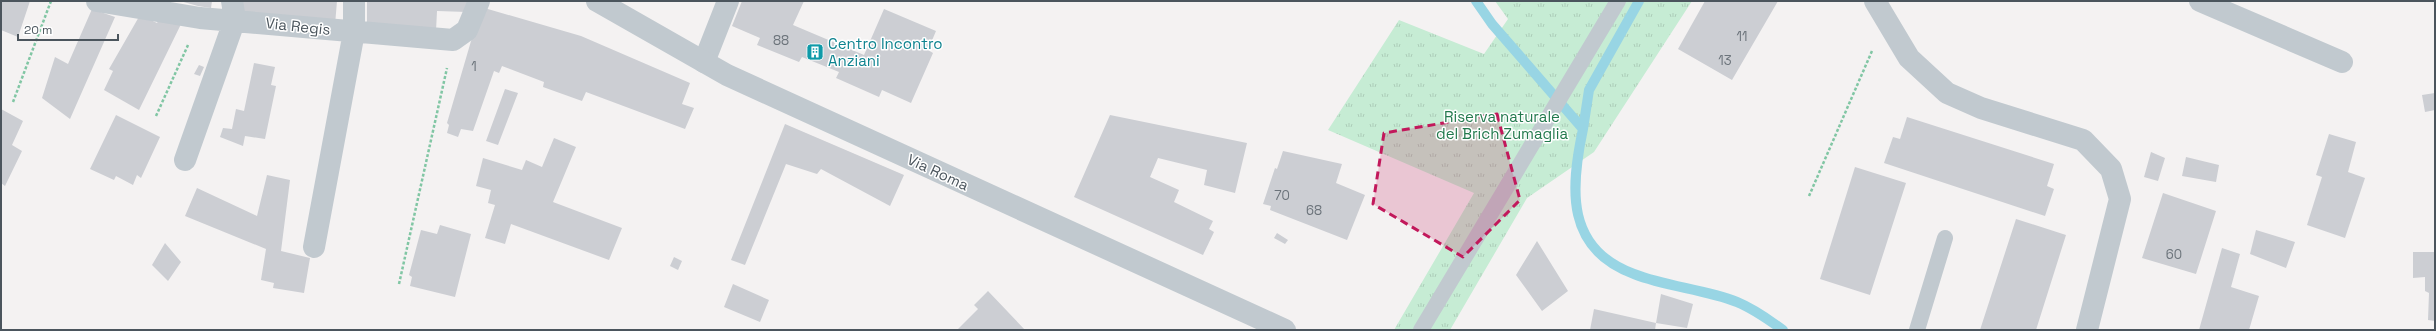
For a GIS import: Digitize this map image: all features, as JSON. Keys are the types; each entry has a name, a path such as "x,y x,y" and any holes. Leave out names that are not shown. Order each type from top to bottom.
{"street":[{"name":"Via Regis","path":"97,1 200,18 233,10 354,32 453,40"},
{"path":"314,247 354,32 354,1"},
{"path":"453,40 467,30 478,1"},
{"name":"Via Roma","path":"598,1 727,75 1285,330"},
{"path":"704,62 728,1"},
{"path":"1875,1 1909,58 1947,93 1981,108 2083,140 2111,169 2120,199 2087,330"},
{"path":"2200,1 2342,62"},
{"path":"185,160 233,10"}],"lane":[{"path":"1421,330 1616,4"},
{"path":"1917,330 1945,238"}],"path":[{"path":"13,102 51,1"},
{"path":"156,116 200,18"},
{"path":"1809,196 1886,20"},
{"path":"398,284 453,40"}],"highlighted area":[{"path":"1497,114 1520,200 1463,257 1373,204 1384,133"}],"green space":[{"name":"Riserva naturale del Brich Zumaglia","path":"1495,1 1692,1 1594,152 1527,198 1450,330 1394,330 1474,193 1328,130 1399,20 1484,54 1508,19"}],"building":[{"path":"2,1 30,1 18,37 1,30"},
{"path":"180,1 212,1 211,8"},
{"path":"243,1 337,1 335,25 242,13"},
{"path":"367,1 468,1 467,12 437,11 436,31 367,25"},
{"name":"Centro Incontro Anziani","path":"742,1 804,1 793,25 864,55 884,9 936,31 928,50 933,53 911,103 882,90 879,97 836,78 839,72 802,57 799,62 757,45 760,38 732,26"},
{"path":"1705,1 1778,1 1732,80 1678,49"},
{"path":"481,7 581,36 690,83 682,104 694,108 685,129 586,92 582,101 543,87 544,82 502,66 499,73 494,71 473,131 461,129 458,137 447,133 449,125 447,123"},
{"path":"92,9 115,17 70,119 42,98 55,57 68,64"},
{"path":"163,13 184,18 139,110 104,90 113,71 109,69 140,15 157,23"},
{"path":"254,63 275,67 271,85 276,86 265,139 245,136 243,146 220,137 223,128 232,129 236,109 244,111"},
{"path":"199,65 204,67 200,76 194,74"},
{"path":"505,89 518,93 498,145 486,141"},
{"path":"2435,93 2435,110 2425,112 2422,95"},
{"path":"1,109 23,121 12,145 22,151 5,186 1,183"},
{"path":"116,115 160,137 141,178 137,175 133,185 116,176 114,180 90,169"},
{"path":"1110,115 1247,143 1235,193 1204,185 1207,170 1158,158 1150,177 1179,190 1174,202 1213,221 1209,229 1214,232 1203,255 1074,197"},
{"path":"1907,117 2054,164 2047,186 2054,189 2045,216 1884,163 1893,137 1900,139"},
{"path":"785,124 904,175 890,206 821,169 817,174 786,164 745,265 731,260"},
{"path":"2329,134 2356,142 2348,172 2365,178 2345,238 2307,225 2322,177 2316,175"},
{"path":"554,138 576,147 553,202 622,228 609,260 511,224 505,244 485,238 495,205 488,203 491,190 476,186 483,158 522,170 526,160 542,167"},
{"path":"1283,151 1342,164 1336,183 1365,195 1347,240 1270,210 1271,206 1263,204 1275,168 1277,169"},
{"path":"2151,152 2165,158 2158,181 2144,177"},
{"path":"2186,157 2219,165 2216,182 2182,176"},
{"path":"1855,167 1906,183 1870,295 1820,279"},
{"path":"267,175 290,180 281,251 310,258 304,293 273,288 274,283 261,280 266,249 185,216 197,188 257,216"},
{"path":"2163,193 2216,211 2196,274 2142,258"},
{"path":"2016,219 2066,235 2036,330 1980,330"},
{"path":"440,225 471,234 455,297 410,286 412,277 409,275 421,230 437,234"},
{"path":"2256,230 2295,242 2286,268 2250,254"},
{"path":"1277,233 1288,240 1285,244 1274,238"},
{"path":"1537,241 1568,291 1542,311 1516,275"},
{"path":"165,243 181,262 168,281 152,265"},
{"path":"2222,248 2240,254 2231,287 2259,296 2249,330 2199,330"},
{"path":"2413,252 2435,252 2435,321 2428,320 2429,293 2425,291 2425,277 2413,278"},
{"path":"674,257 682,261 678,270 670,266"},
{"path":"733,284 769,300 760,322 724,307"},
{"path":"988,291 1025,330 958,329 978,309 974,305"},
{"path":"1661,294 1693,304 1687,328 1656,323"},
{"path":"1594,309 1656,323 1655,330 1590,330"}],"waterway":[{"path":"1476,1 1492,24 1583,129 1576,174 1575,195 1578,215 1585,233 1596,249 1612,263 1634,274 1737,302 1755,311 1783,330"},
{"path":"1583,129 1589,90 1639,1"}],"place":[{"name":"Centro Incontro Anziani","path":"815,52"}]}
